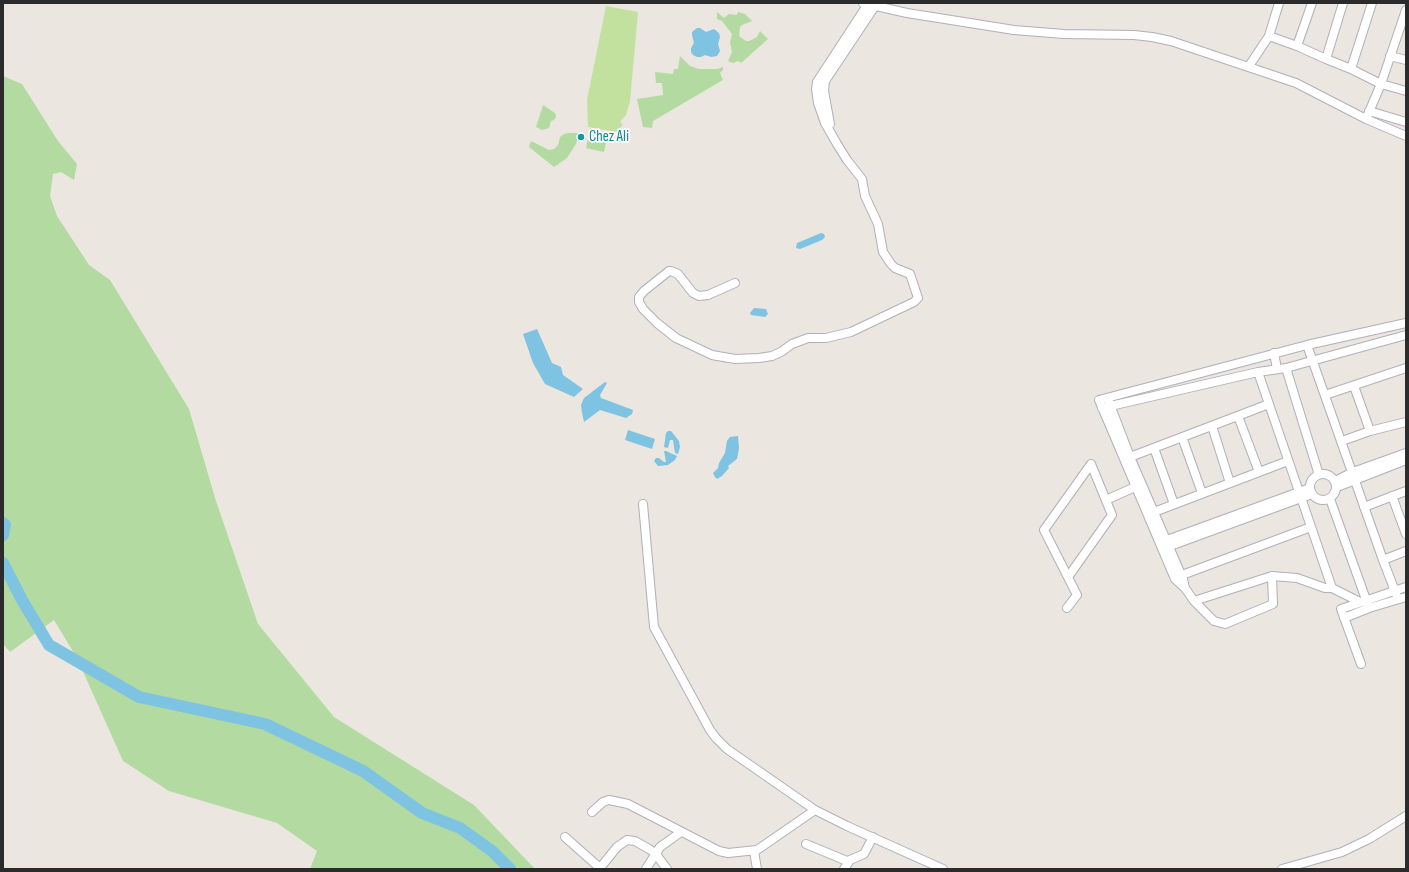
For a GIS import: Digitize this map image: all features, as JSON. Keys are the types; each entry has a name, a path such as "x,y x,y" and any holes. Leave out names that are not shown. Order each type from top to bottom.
{"street":[{"path":"1249,66 1269,36 1279,3"},
{"path":"1297,46 1312,3"},
{"path":"1326,59 1342,3"},
{"path":"1352,69 1372,3"},
{"path":"735,283 708,295 699,296 693,293 678,274 669,271 644,291 639,297 639,302 643,309 657,323 676,338 712,355 734,359 770,356 777,354 792,344 808,338 826,338 851,332 914,302 917,299 910,274 895,268 883,252 878,224 865,196 862,179 844,157 831,133 823,109 824,88 826,81 868,4 921,15 1014,30 1057,33 1134,35 1161,38 1285,78 1306,87 1366,119 1406,136"},
{"path":"1366,119 1381,84 1390,56 1403,27 1406,10"},
{"path":"1269,36 1352,69 1381,84 1406,91"},
{"path":"1390,56 1406,60"},
{"path":"1369,110 1406,122"},
{"path":"1272,576 1273,604 1225,624 1214,621 1194,601 1185,588 1175,579 1139,487 1099,400 1274,353 1406,323"},
{"path":"1392,327 1395,338"},
{"path":"1364,333 1368,346"},
{"path":"1102,408 1220,380 1281,369 1406,335"},
{"path":"1336,339 1340,354"},
{"path":"1307,345 1342,440 1383,560 1400,596"},
{"path":"1274,353 1319,475"},
{"path":"1246,361 1254,373 1269,404 1332,588"},
{"path":"1219,368 1220,380"},
{"path":"1325,395 1406,368"},
{"path":"1189,376 1192,387"},
{"path":"1162,383 1165,393"},
{"path":"1354,386 1370,431"},
{"path":"1107,398 1130,457 1139,487 1154,512 1182,575 1185,588"},
{"path":"1130,457 1269,404"},
{"path":"1238,416 1259,472"},
{"path":"1342,440 1406,422"},
{"path":"1212,426 1230,483"},
{"path":"1182,437 1202,494"},
{"path":"1154,448 1174,504"},
{"path":"1336,484 1406,453"},
{"path":"1354,476 1406,460"},
{"path":"1154,512 1288,461"},
{"path":"1068,577 1112,515 1091,464 1044,530 1077,595 1068,608"},
{"path":"1319,475 1328,475 1336,484 1335,493 1330,499 1322,501 1318,500 1311,491 1311,482 1319,475"},
{"path":"1106,500 1139,487"},
{"path":"1168,543 1311,491"},
{"path":"1364,507 1406,491"},
{"path":"1392,496 1406,534"},
{"path":"1330,499 1365,603"},
{"path":"644,504 654,627 710,730 727,749 815,810 943,869"},
{"path":"1182,575 1311,527"},
{"path":"1383,560 1406,551"},
{"path":"1194,601 1272,576 1297,578 1325,588 1332,588 1365,603"},
{"path":"1361,664 1341,609 1400,596 1406,587"},
{"path":"1344,618 1365,603"},
{"path":"592,812 603,802 613,800 634,806 722,853 754,851 815,810"},
{"path":"1282,869 1342,852 1369,839 1406,816"},
{"path":"646,869 655,853 662,845 681,832"},
{"path":"565,837 600,868 617,847 626,840 635,841 655,853 667,869"},
{"path":"806,844 847,861 864,854 873,837"},
{"path":"754,851 756,869"},
{"path":"844,869 850,860"}],"green space":[{"path":"606,6 638,12 630,101 626,115 620,122 623,125 616,132 588,127 587,100"},
{"path":"717,12 724,18 729,14 737,15 738,12 745,14 752,21 740,27 739,36 746,41 757,37 760,31 768,39 741,63 738,61 733,63 728,61 732,52 730,42 732,34 722,21 717,19"},
{"path":"680,56 690,66 699,69 717,69 723,67 723,70 720,73 723,80 653,121 652,128 643,127 637,99 663,95 662,83 656,83 655,72 673,74 674,69 678,69"},
{"path":"3,76 22,84 58,141 77,164 74,180 61,172 53,174 50,196 57,216 89,265 110,280 189,409 215,498 258,624 334,717 474,805 535,869 310,869 317,851 277,823 169,791 123,761 77,658 54,620 10,652 3,644"},
{"path":"543,105 555,113 556,117 551,121 549,128 542,130 536,127"},
{"path":"590,129 608,133 604,152 586,148"},
{"path":"568,133 579,133 576,144 567,158 554,167 529,147 531,141 549,150 554,149 558,145 560,137"}],"water":[{"path":"697,28 700,28 706,32 714,29 719,33 720,37 718,44 720,51 717,56 711,57 705,55 697,57 693,55 691,52 691,48 694,43 692,32"},
{"path":"821,233 824,234 825,237 822,240 800,249 796,248 797,243"},
{"path":"754,308 766,309 768,314 765,317 751,315 750,313"},
{"path":"537,329 552,363 561,367 563,375 583,389 574,397 545,384 533,363 523,334"},
{"path":"605,382 607,383 600,395 601,398 633,410 632,414 626,418 600,410 584,422 581,405 584,398"},
{"path":"628,430 655,439 652,449 625,440"},
{"path":"671,431 679,441 680,447 678,454 675,453 673,440 670,440 668,448 664,447 666,433"},
{"path":"738,436 739,448 737,459 728,466 729,468 722,476 717,479 713,473 718,468 719,463 725,453 727,441 730,437"},
{"path":"664,451 677,456 675,460 668,465 658,466 654,461 656,458 666,462"}],"waterway":[{"path":"3,523 5,525 3,535"},
{"path":"3,563 22,600 49,645 139,697 265,724 363,771 422,813 460,828 492,851 510,869"}],"place":[{"name":"Chez Ali","path":"581,137"}]}
